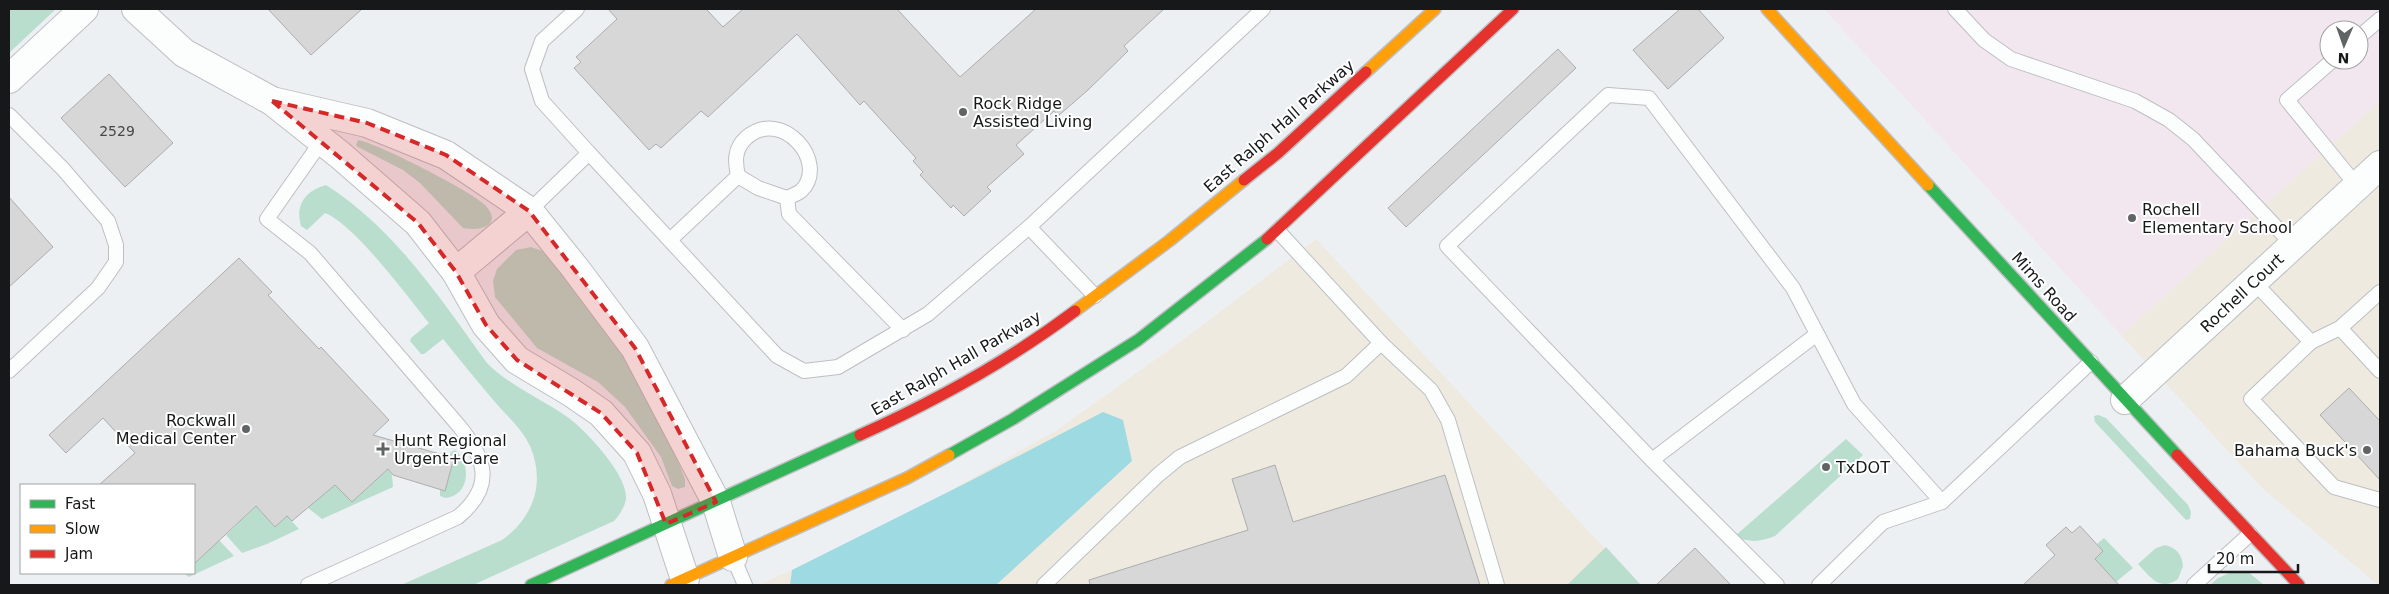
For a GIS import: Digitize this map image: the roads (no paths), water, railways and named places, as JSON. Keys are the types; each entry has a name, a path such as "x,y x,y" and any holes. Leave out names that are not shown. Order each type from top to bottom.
{"main road":[{"name":"East Ralph Hall Parkway","path":"532,585 892,421 1033,342 1169,241 1278,152 1435,9"},
{"path":"682,583 733,557 907,478 1013,419 1138,340 1278,231 1513,9"},
{"name":"Mims Road","path":"1767,9 2125,400 2299,585"}],"street":[{"path":"9,80 84,9"},
{"path":"136,9 184,53 272,101 418,223 456,272 486,325 518,360 572,393 600,413 637,453 657,494 682,583"},
{"path":"272,101 367,123 446,155 528,211 576,268 635,348 716,502 733,557"},
{"name":"Rochell Court","path":"2125,400 2380,165"},
{"path":"456,272 528,211"}],"lane":[{"path":"577,9 542,41 532,69 542,101 777,356 804,372 838,367 928,314 1029,227 1263,9"},
{"path":"1955,9 1984,40 2011,59 2135,101 2170,120 2193,139 2293,246"},
{"path":"2369,28 2380,19"},
{"path":"2322,70 2287,100 2358,186"},
{"path":"1777,585 1652,460 1447,246 1608,95 1649,98 1793,288 1854,404 1942,502"},
{"path":"9,115 63,169 108,221 116,245 116,262 98,288 9,371"},
{"path":"772,128 785,131 799,142 808,158 809,175 801,190 787,198 758,188 738,176 734,161 741,143 754,131 772,128"},
{"path":"308,585 458,517 473,505 480,490 484,472 474,444 452,418 310,253 267,219 321,142"},
{"path":"528,211 589,153"},
{"path":"670,240 738,176"},
{"path":"787,198 789,214 903,330"},
{"path":"1029,227 1095,296"},
{"path":"1278,231 1381,343 1431,390 1448,420 1497,585"},
{"path":"2254,282 2312,342"},
{"path":"2380,292 2340,328 2312,342 2251,399 2334,487 2380,500"},
{"path":"2340,328 2380,371"},
{"path":"1652,460 1817,334"},
{"path":"1044,585 1158,475 1180,458 1346,376 1381,343"},
{"path":"1819,585 1883,522 1942,502 2091,362"},
{"path":"2194,585 2250,534"},
{"path":"733,557 746,585"}],"water":[{"path":"1103,412 1123,420 1132,461 996,585 790,585 792,570"}],"place":[{"name":"Rock Ridge Assisted Living","path":"963,112"},
{"name":"Rochell Elementary School","path":"2132,218"},
{"name":"Rockwall Medical Center","path":"246,429"},
{"name":"Hunt Regional Urgent+Care","path":"383,449"},
{"name":"Bahama Buck's","path":"2367,450"},
{"name":"TxDOT","path":"1826,467"}]}
